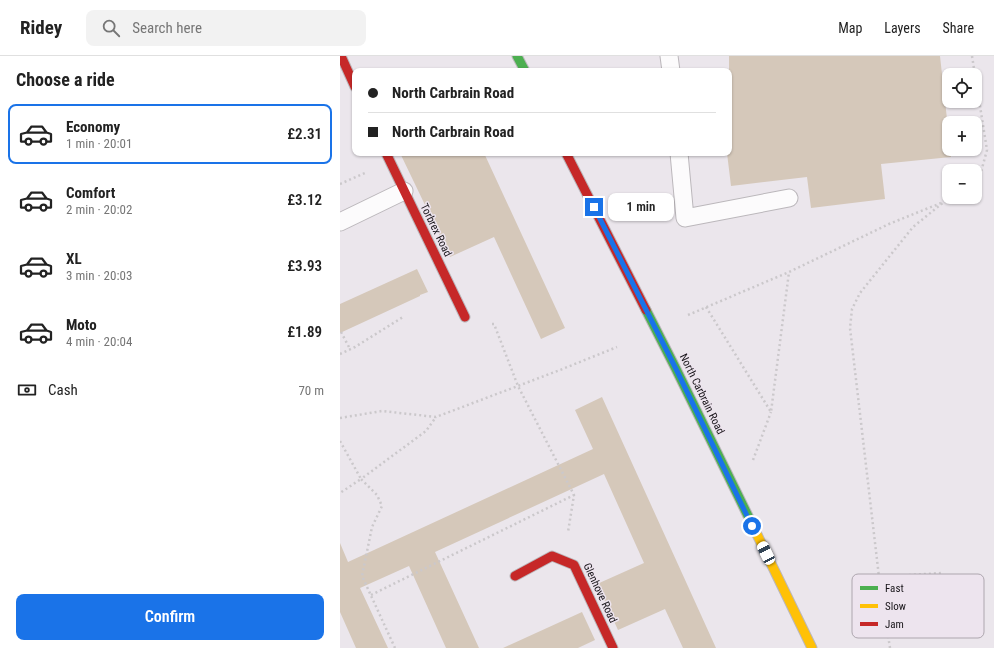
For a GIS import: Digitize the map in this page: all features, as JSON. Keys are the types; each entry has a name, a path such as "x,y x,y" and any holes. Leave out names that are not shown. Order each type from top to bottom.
{"street":[{"path":"341,56 352,80"},
{"path":"517,56 523,68"},
{"name":"Torbrex Road","path":"387,156 465,317"},
{"name":"North Carbrain Road","path":"568,156 676,369 812,648"},
{"path":"515,576 552,556 562,560"},
{"name":"Glenhove Road","path":"562,560 574,565 613,648"}],"lane":[{"path":"669,56 670,68"},
{"path":"679,156 685,218 789,198"},
{"path":"340,222 404,191"}],"path":[{"path":"972,56 987,150 982,168"},
{"path":"688,315 789,272 888,224 942,202"},
{"path":"880,574 850,328 852,309 860,293 913,227 942,203"},
{"path":"739,499 771,412 789,272"},
{"path":"706,307 771,412"},
{"path":"340,354 355,347 403,317"},
{"path":"465,317 494,324 518,386 574,495 562,560"},
{"path":"341,332 350,349"},
{"path":"340,418 382,411 436,417 617,347"},
{"path":"340,493 426,431 436,417"},
{"path":"340,441 361,479 377,495 382,506 372,526 362,576 394,648"},
{"path":"371,596 574,495"},
{"path":"926,574 941,573"},
{"path":"889,638 890,648"}],"building":[{"path":"729,56 940,56 942,74 942,108 946,108 947,116 942,116 942,156 951,157 881,164 885,199 811,208 807,177 731,186 727,156 732,156 732,68 729,68"},
{"path":"401,156 485,156 565,328 541,339 494,237 450,257"},
{"path":"417,269 428,292 340,333 340,304"},
{"path":"602,397 716,648 683,648 665,609 618,630 597,584 644,563 604,474 435,552 479,648 446,648 409,566 360,588 388,648 356,648 340,612 340,543 348,562 593,449 575,410"},
{"path":"582,612 595,640 578,648 503,648"}],"traffic: fast":[{"path":"517,56 523,68"},
{"path":"646,310 750,520"}],"traffic: slow":[{"path":"750,520 812,648"}],"traffic: jam":[{"path":"341,56 352,80"},
{"path":"387,156 465,317"},
{"path":"568,156 646,310"},
{"path":"515,576 552,556 574,565 613,648"}],"route":[{"path":"594,207 676,369 752,526"}]}
